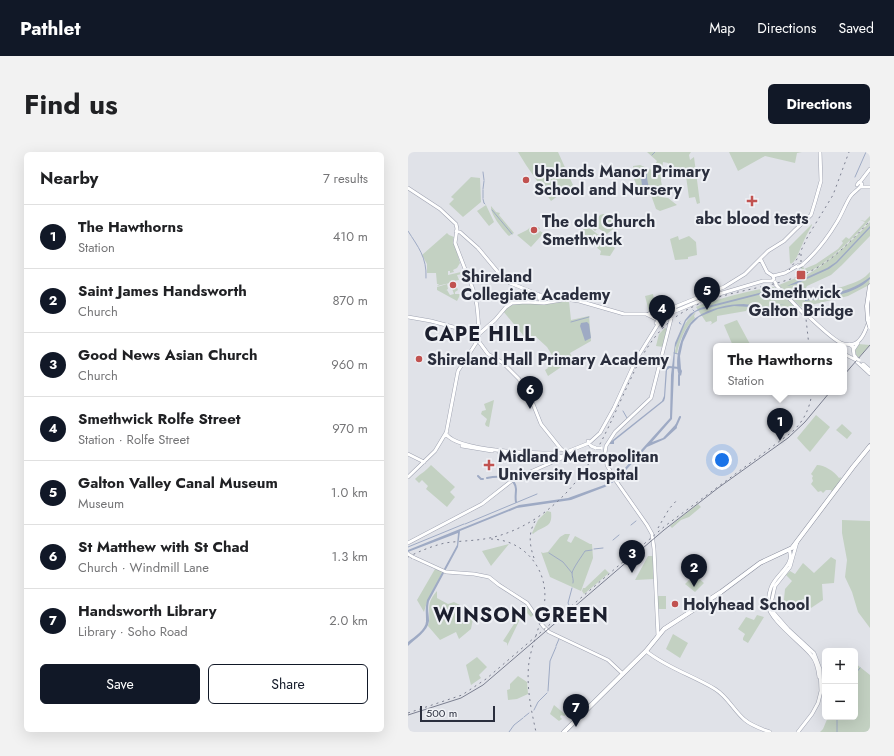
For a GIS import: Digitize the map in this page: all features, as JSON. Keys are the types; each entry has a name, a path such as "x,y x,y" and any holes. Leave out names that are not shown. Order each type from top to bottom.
{"highway":[{"path":"870,286 867,298 870,328"},
{"path":"868,312 870,294"},
{"path":"564,732 646,651 659,634 758,564 771,557 791,555 797,542 870,446"}],"main road":[{"path":"456,230 482,251 503,278 510,283 540,297 571,300 619,313 650,315 672,308 730,284 760,261 768,251 784,241 811,215 820,186 820,152"},
{"path":"860,185 870,169"},
{"path":"657,321 709,297 772,280 800,265 811,254 837,219 846,200 870,172"},
{"path":"860,185 870,187"},
{"path":"408,188 440,209 455,223 455,243 475,295 479,327 478,339 458,371 448,429 445,437 424,462 408,477"},
{"path":"760,261 772,280 805,315 841,343"},
{"path":"535,302 540,297"},
{"path":"540,297 542,302 559,300"},
{"path":"479,334 512,302 548,302"},
{"path":"589,443 598,434 604,424 633,363 657,321 661,316 671,311 670,325 651,398 615,432 605,448 605,460 614,479 648,525 653,538 659,634"},
{"path":"650,315 657,321"},
{"path":"408,543 482,504 514,479 567,450 589,443 599,435 633,363 657,324 671,315"},
{"path":"408,318 431,321 479,334"},
{"path":"847,345 855,343 860,338 870,320"},
{"path":"847,355 851,355 865,335 870,320"},
{"path":"821,328 842,343"},
{"path":"478,339 488,354 499,360 512,372 526,391 541,424 557,444 560,454"},
{"path":"847,346 854,350 857,360 870,374"},
{"path":"847,355 857,360 870,370"},
{"path":"445,437 470,447 510,453 560,454"},
{"path":"589,443 596,448 605,448"},
{"path":"408,454 424,462"},
{"path":"408,554 444,571 487,576 527,603 547,630 554,635 608,660 622,675"},
{"path":"791,555 787,572 777,580 768,605 772,613 809,650 819,671 821,691 817,705 808,721 798,732"},
{"path":"646,651 666,665 715,690 722,695 744,720 770,732"}],"green space":[{"path":"518,152 558,152 573,185 551,201"},
{"path":"647,152 691,152 689,155 690,160 694,157 700,203 697,204 695,197 689,198 685,169 678,171 669,169 668,163 663,162 661,181 664,194 661,197 668,198 677,205 660,211 656,209 651,195 642,197 634,179 633,166 640,165 652,170 657,161"},
{"path":"729,152 802,152 797,153 795,163 765,156 738,171"},
{"path":"471,177 480,178 481,202 463,217 449,204 454,199 451,197"},
{"path":"486,205 494,222 489,226 477,211"},
{"path":"491,206 496,212 500,213 499,215 514,233 509,236 495,217"},
{"path":"608,214 613,218 613,229 607,234 598,228 595,231 591,227 600,215"},
{"path":"870,216 870,220 829,259 810,271 802,273 801,267 803,266 804,269 816,264 838,249 843,243 841,240 842,241 846,237 849,239 865,222 860,220 865,221"},
{"path":"870,222 870,236 831,275 807,286 805,290 801,292 801,288 786,293 779,285 798,277 801,278 829,260 846,246"},
{"path":"812,224 797,257 791,264 789,247"},
{"path":"533,225 540,228 537,234 540,231 545,234 541,236 531,247 517,235"},
{"path":"586,225 615,248 610,256 600,255 601,251 580,234"},
{"path":"447,233 454,237 453,239 460,263 457,268 453,270 454,272 450,273 450,271 448,271 448,275 461,272 462,274 457,275 459,280 454,281 458,290 455,294 460,294 457,301 437,290 437,287 447,284 448,289 445,291 447,290 450,295 454,294 450,283 437,286 439,284 437,284 436,273 427,273 427,264 422,255"},
{"path":"678,236 679,240 689,236 696,242 697,255 688,257 688,259 675,260 670,239"},
{"path":"870,272 869,285 848,296 807,306 807,309 803,306 801,307 791,298 806,292 817,293 849,285 861,279"},
{"path":"774,287 795,307 795,310 792,306 770,310 747,309 746,311 717,316 717,321 710,325 712,323 711,321 706,322 696,307 737,294"},
{"path":"653,294 656,310 649,312 645,296"},
{"path":"569,301 571,320 589,316 591,341 570,353 573,359 548,376 545,370 548,368 546,364 550,361 552,363 555,360 547,347 535,336 528,341 503,311 519,303 549,304"},
{"path":"696,312 694,316 695,318 686,330 681,339 677,353 675,353 681,330"},
{"path":"737,320 749,343 732,343 724,325"},
{"path":"665,328 667,329 663,347 656,346 659,334"},
{"path":"858,344 870,345 858,358 855,351"},
{"path":"494,400 489,427 485,424 487,419 481,414 482,411 486,410 484,404"},
{"path":"816,415 830,427 810,452 797,438"},
{"path":"842,424 852,433 847,439 836,430"},
{"path":"431,465 455,487 450,492 455,497 447,507 426,489 428,486 422,480 419,483 415,479"},
{"path":"817,465 826,467 839,478 841,477 840,481 832,492 831,490 826,490 823,493 821,491 818,492 811,484 813,481 813,476 811,474"},
{"path":"698,504 701,507 689,517 681,520 672,528 670,526"},
{"path":"547,511 551,512 549,524 533,534 532,533 538,520"},
{"path":"842,520 870,521 870,628 858,612 852,592 845,577 847,560 842,533"},
{"path":"565,534 570,534 567,541 571,543 575,536 592,544 593,558 581,591 550,577 541,552 548,552 560,537"},
{"path":"509,544 491,566 482,551"},
{"path":"648,556 654,556 655,579 635,580"},
{"path":"831,557 836,560 834,583 822,584 823,600 811,608 806,600 803,599 796,604 796,606 783,609 785,589 792,581 786,575 790,571 795,574 803,563 814,573"},
{"path":"435,569 441,571 442,573 424,612 417,600"},
{"path":"605,569 609,573 584,594 582,591 583,588 585,588"},
{"path":"698,578 704,583 695,592 685,584 690,579 694,582"},
{"path":"437,591 437,598 448,604 454,602 460,605 465,613 474,614 471,629 459,639 456,632 440,640 428,626 429,605"},
{"path":"657,596 666,596 666,609 658,609"},
{"path":"527,604 534,614 531,617 527,613 521,617 507,646 507,643 503,641"},
{"path":"757,615 764,617 748,643 743,640 745,634 738,629 746,617 754,620"},
{"path":"673,634 688,643 680,658 666,649"},
{"path":"477,657 487,667 479,675 481,678 471,685 466,665"},
{"path":"858,665 870,675 870,732 820,732 827,720 858,720"},
{"path":"518,676 527,682 528,694 517,699 508,700 507,690 510,689 510,684"},
{"path":"554,705 566,715 561,715 560,717 562,719 559,721 550,714"}],"water":[{"path":"647,170 650,194 645,195 643,193 641,178 643,171"},
{"path":"870,226 870,228 837,263 829,269 796,284 787,286 827,268 836,262"},
{"path":"870,277 870,279 856,289 848,292 831,297 805,301 847,290"},
{"path":"771,290 770,292 700,310 695,312 686,321 675,348 672,419 652,442 663,438 676,424 677,428 665,439 647,447 617,480 605,487 571,500 517,508 460,531 458,547 429,601 428,625 424,631 408,646 408,642 420,632 426,623 427,600 457,545 458,533 408,552 408,550 519,505 568,498 604,485 615,479 670,418 671,375 675,343 685,320 690,314 700,308"},
{"path":"744,304 766,307 786,304 767,308 734,306 718,309 699,317 691,325 683,342 680,356 682,371 681,376 679,376 677,362 680,344 687,328 692,322 697,317 713,309"},
{"path":"587,322 589,324 591,338 585,341 580,326 581,323"},
{"path":"666,366 671,367 667,370 664,401 614,441 614,444 610,444 609,443 662,401 664,396"}],"waterway":[{"path":"652,155 655,152"},
{"path":"855,177 866,152"},
{"path":"483,172 484,180"},
{"path":"483,189 484,181"},
{"path":"483,190 483,198"},
{"path":"483,199 484,203"},
{"path":"492,210 512,234"},
{"path":"408,231 423,258 426,278"},
{"path":"571,322 589,317"},
{"path":"674,353 678,354"},
{"path":"669,367 679,368"},
{"path":"679,375 679,385"},
{"path":"623,411 627,418"},
{"path":"676,426 680,417"},
{"path":"478,476 483,479"},
{"path":"487,478 500,477 512,481 515,484 516,489 516,502"},
{"path":"465,524 537,494"},
{"path":"631,525 636,521"},
{"path":"408,547 464,524"},
{"path":"613,540 619,535"},
{"path":"594,549 603,548"},
{"path":"573,583 572,573 574,568 585,551 592,550"},
{"path":"549,553 563,562 572,573"},
{"path":"570,607 568,603 572,588"},
{"path":"556,646 559,639"},
{"path":"548,691 550,661 556,647"},
{"path":"534,710 538,702 547,693"},
{"path":"524,717 529,713"},
{"path":"509,732 514,725 523,718"},
{"path":"837,720 837,732"}],"tram line":[{"path":"847,372 870,345"},
{"path":"408,715 461,698 483,685 664,530 718,488 788,438 805,422 828,395"}],"railway":[{"path":"789,270 797,259 808,236 833,195 849,152"},
{"path":"408,557 445,543 479,540 498,536 517,529 535,519 567,492 590,461 609,427 640,360 657,334 665,326 688,309 703,302 788,280 814,269 840,251 870,221"},
{"path":"801,254 801,274 809,343"},
{"path":"408,713 462,695 486,679 665,526 792,432 806,414 811,395"},
{"path":"658,528 669,509 677,500"},
{"path":"534,558 530,538 532,528 537,518"},
{"path":"491,539 504,541 515,545 525,552 533,560 543,581 545,593 544,606 530,655 528,671 532,715 536,732"}],"place":[{"name":"Uplands Manor Primary School and Nursery","path":"526,180"},
{"name":"abc blood tests","path":"752,201"},
{"name":"The old Church Smethwick","path":"534,230"},
{"name":"Smethwick Galton Bridge","path":"801,275"},
{"name":"Shireland Collegiate Academy","path":"453,285"},
{"name":"Galton Valley Canal Museum","path":"707,310"},
{"name":"Smethwick Rolfe Street","path":"662,328"},
{"name":"Shireland Hall Primary Academy","path":"419,359"},
{"name":"St Matthew with St Chad","path":"530,409"},
{"name":"The Hawthorns","path":"780,441"},
{"name":"Midland Metropolitan University Hospital","path":"489,465"},
{"name":"Good News Asian Church","path":"632,573"},
{"name":"Saint James Handsworth","path":"694,587"},
{"name":"Holyhead School","path":"675,604"},
{"name":"Handsworth Library","path":"576,727"}],"district":[{"name":"CAPE HILL","path":"480,334"},
{"name":"WINSON GREEN","path":"521,615"}]}
